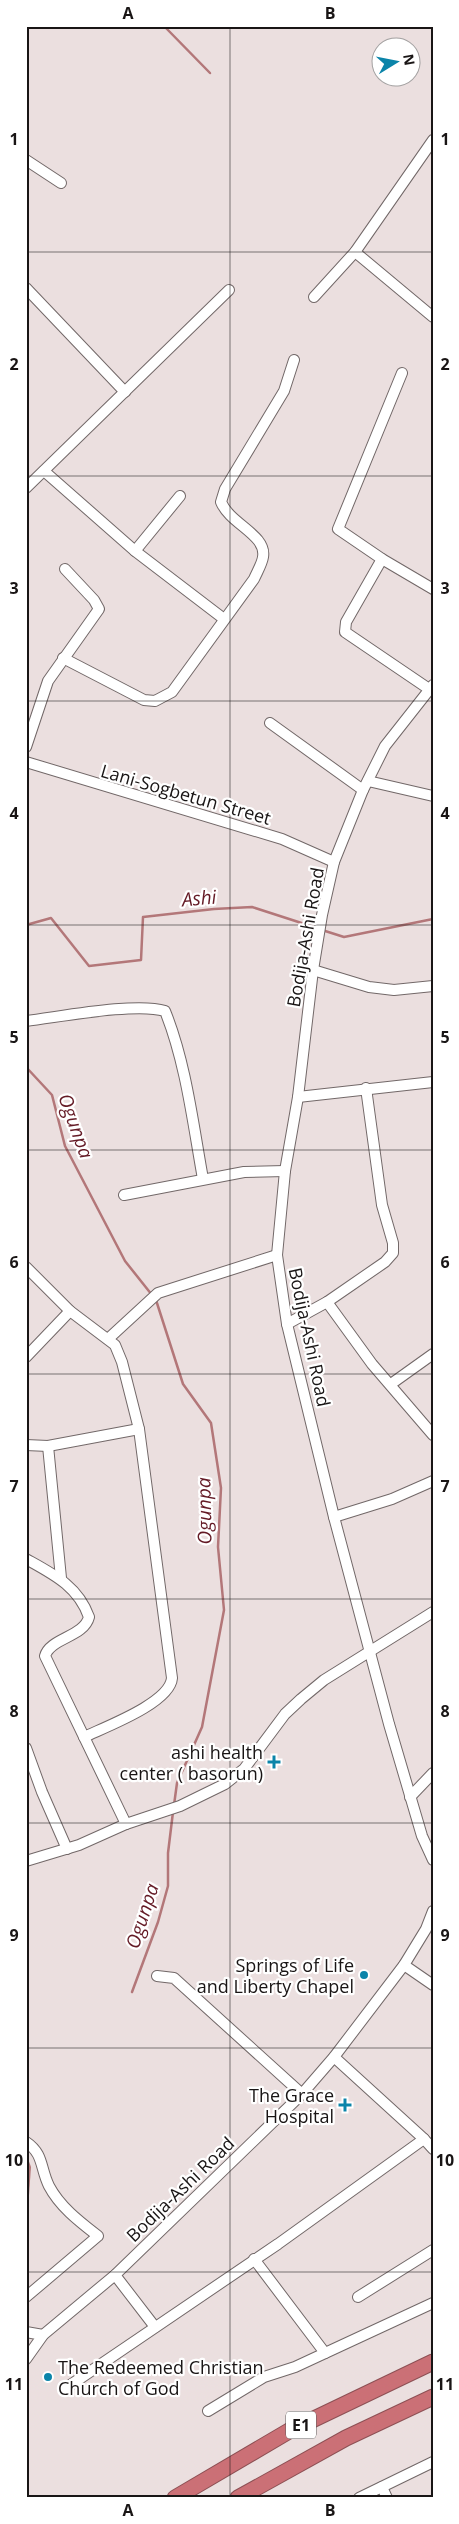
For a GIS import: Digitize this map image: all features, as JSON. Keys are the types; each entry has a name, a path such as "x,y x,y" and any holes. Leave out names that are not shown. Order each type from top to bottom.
{"highway":[{"name":"E1","path":"175,2498 289,2431 433,2362"},
{"name":"E1","path":"238,2498 346,2438 433,2397"}],"street":[{"path":"314,297 355,252 431,146"},
{"path":"26,160 61,183"},
{"path":"355,252 433,317"},
{"path":"26,288 125,392"},
{"path":"26,488 228,290"},
{"path":"63,658 144,700 155,701 172,692 254,579 263,558 263,548 260,541 226,513 221,502 225,489 284,391 294,360"},
{"path":"402,373 338,529 382,559 433,589"},
{"path":"44,471 135,551 224,619"},
{"path":"135,551 180,496"},
{"path":"382,559 346,622 345,632 431,687"},
{"path":"26,747 48,681 99,609 94,600 65,569"},
{"name":"Bodija-Ashi Road","path":"431,687 385,746 363,790 334,862 322,915 313,970 298,1097 285,1171 277,1255 287,1324 334,1518 410,1797 422,1836 433,1860"},
{"path":"270,723 363,790"},
{"name":"Lani-Sogbetun Street","path":"26,762 282,839 334,862"},
{"path":"368,781 433,796"},
{"path":"313,970 369,987 394,990 433,986"},
{"path":"26,1021 154,1007 165,1011 177,1051 202,1179"},
{"path":"298,1097 433,1082"},
{"path":"287,1324 327,1302 385,1262 393,1253 393,1243 382,1205 366,1088"},
{"path":"124,1195 244,1172 285,1171"},
{"path":"108,1339 154,1296 277,1255"},
{"path":"26,1267 70,1311 115,1345 122,1362 139,1429 172,1684 153,1703 84,1737"},
{"path":"327,1302 372,1364 433,1435"},
{"path":"26,1356 70,1311"},
{"path":"391,1384 433,1354"},
{"path":"26,1444 48,1446 139,1429"},
{"path":"48,1446 61,1578"},
{"path":"334,1518 392,1500 433,1481"},
{"path":"26,1559 61,1578 80,1598 89,1617 85,1625 49,1650 44,1656 126,1824"},
{"path":"26,1861 67,1849 126,1824 180,1806 232,1779 244,1769 286,1714 301,1699 324,1680 433,1612"},
{"path":"26,1748 42,1792 67,1849"},
{"path":"410,1797 433,1773"},
{"name":"Bodija-Ashi Road","path":"26,2359 43,2335 115,2275 302,2094 334,2057 404,1964 426,1930 433,1910"},
{"path":"404,1964 433,1985"},
{"path":"157,1976 174,1978 302,2094"},
{"path":"334,2057 433,2149"},
{"path":"66,2388 424,2139"},
{"path":"26,2142 36,2149 49,2186 70,2214 98,2236 26,2297"},
{"path":"358,2297 433,2250"},
{"path":"254,2259 325,2353"},
{"path":"115,2275 155,2327"},
{"path":"208,2411 264,2377 295,2367 433,2303"},
{"path":"26,2332 43,2335"},
{"path":"359,2498 433,2462"},
{"path":"382,2487 387,2498"}],"shaded area":[{"path":"26,2153 31,2167 26,2238"}],"waterway":[{"path":"164,26 210,73"},
{"name":"Ashi","path":"26,925 51,918 89,966 141,960 143,917 252,907 317,928"},
{"name":"Ashi","path":"322,930 344,937 433,919"},
{"name":"Ogunpa","path":"26,1067 52,1095 65,1146 125,1261 152,1295"},
{"name":"Ogunpa","path":"156,1300 183,1384 211,1423 221,1488 218,1547 224,1610 202,1727 177,1783 174,1805"},
{"name":"Ogunpa","path":"132,1992 158,1922 168,1886 168,1853 173,1812"}],"place":[{"name":"ashi health center ( basorun)","path":"274,1762"},
{"name":"Springs of Life and Liberty Chapel","path":"364,1975"},
{"name":"The Grace Hospital","path":"345,2105"},
{"name":"The Redeemed Christian Church of God","path":"48,2377"}]}
